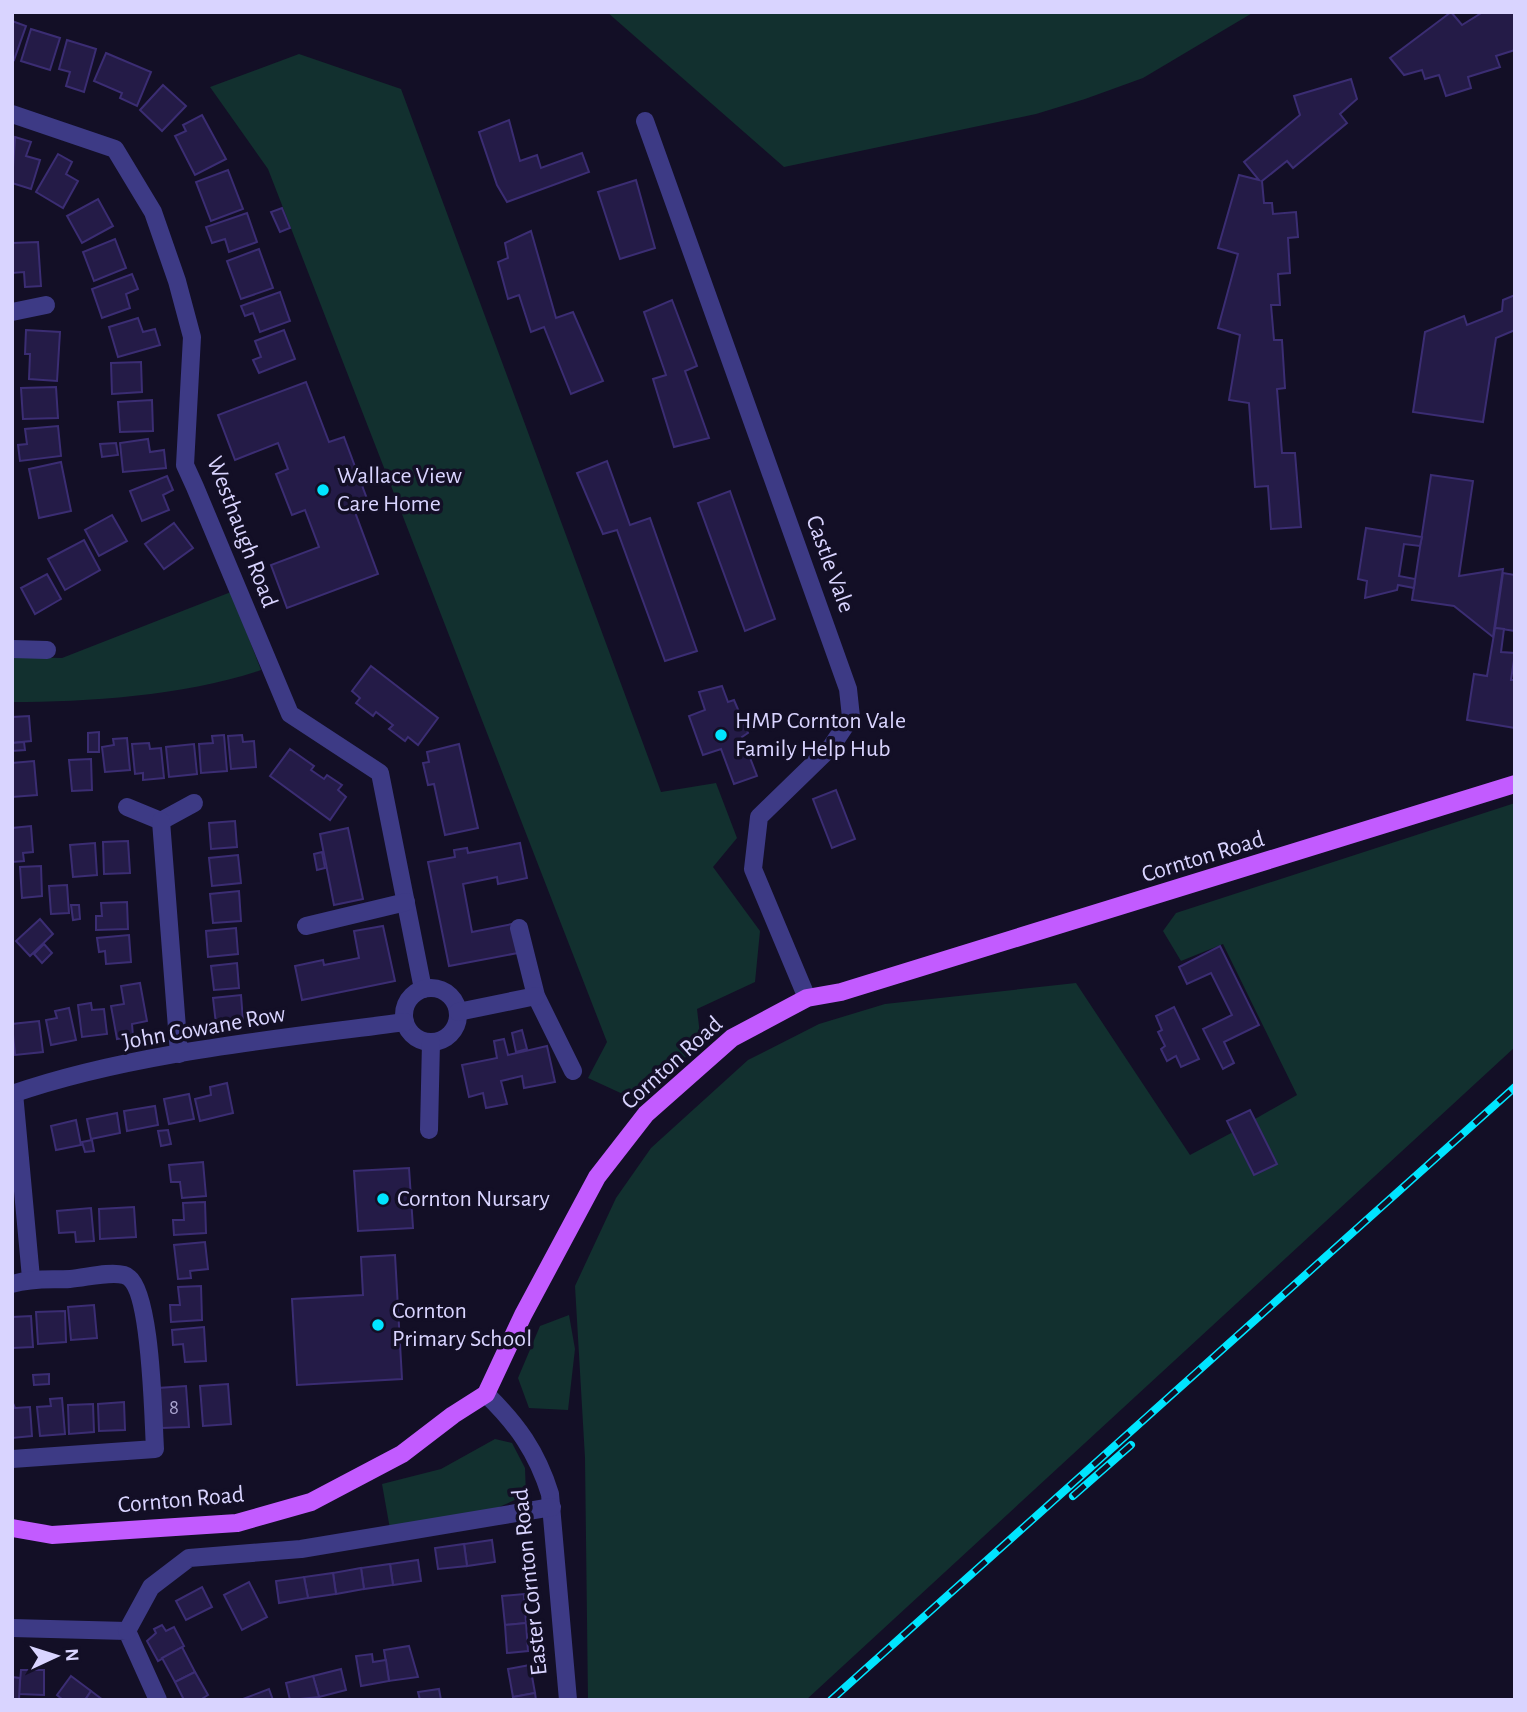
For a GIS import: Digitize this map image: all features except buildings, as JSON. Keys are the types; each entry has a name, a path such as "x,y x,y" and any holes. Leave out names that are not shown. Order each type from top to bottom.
{"main road":[{"name":"Cornton Road","path":"12,1528 52,1535 237,1523 311,1502 402,1454 486,1394 523,1315 597,1177 646,1114 732,1038 807,998 841,992 1140,902 1515,784"}],"street":[{"name":"Westhaugh Road","path":"12,114 115,149 153,212 177,281 192,337 186,464 290,714 380,773 406,902"},
{"name":"Castle Vale","path":"645,121 848,689 851,717 831,747 759,817 754,869 807,998"},
{"path":"12,312 46,305"},
{"path":"12,649 47,650"},
{"path":"161,821 194,803"},
{"path":"127,807 161,821"},
{"path":"161,821 179,1054"},
{"path":"306,926 406,902 423,989"},
{"path":"519,928 536,996 573,1071"},
{"path":"423,989 446,992 458,1012 454,1030 440,1041 431,1042 415,1036 405,1022 404,1014 410,998 423,989"},
{"path":"458,1012 536,996"},
{"name":"John Cowane Row","path":"13,1093 179,1054 405,1022"},
{"path":"429,1130 431,1042"},
{"path":"13,1093 31,1278"},
{"path":"12,1284 31,1278 57,1280 123,1275 134,1281 145,1310 155,1449 12,1459"},
{"name":"Easter Cornton Road","path":"486,1394 514,1420 541,1465 551,1507 568,1700"},
{"path":"127,1631 151,1587 189,1558 301,1549 551,1507"},
{"path":"12,1628 127,1631"},
{"path":"127,1631 158,1700"}],"green space":[{"path":"607,12 1254,12 1143,78 1085,99 1036,114 784,167"},
{"path":"299,54 401,89 661,792 716,783 737,838 713,867 760,931 755,982 697,1009 701,1043 638,1101 588,1078 607,1042 268,169 210,87"},
{"path":"231,592 261,670 202,686 170,691 73,701 12,702 12,657 62,658"},
{"path":"1515,803 1515,1047 806,1700 588,1700 585,1458 575,1286 616,1198 651,1148 748,1060 819,1024 885,1004 1076,983 1190,1155 1233,1132 1254,1175 1277,1164 1255,1119 1297,1095 1223,944 1181,961 1163,931 1176,913"},
{"path":"569,1315 575,1349 568,1410 529,1408 518,1378 540,1326"},
{"path":"495,1439 512,1443 525,1468 526,1495 497,1508 390,1529 382,1484 441,1469"}],"railway":[{"path":"831,1700 1515,1087"},
{"path":"1073,1496 1131,1445"}],"place":[{"name":"Wallace View Care Home","path":"323,490"},
{"name":"HMP Cornton Vale Family Help Hub","path":"721,735"},
{"name":"Cornton Nursary","path":"383,1199"},
{"name":"Cornton Primary School","path":"378,1325"}]}
